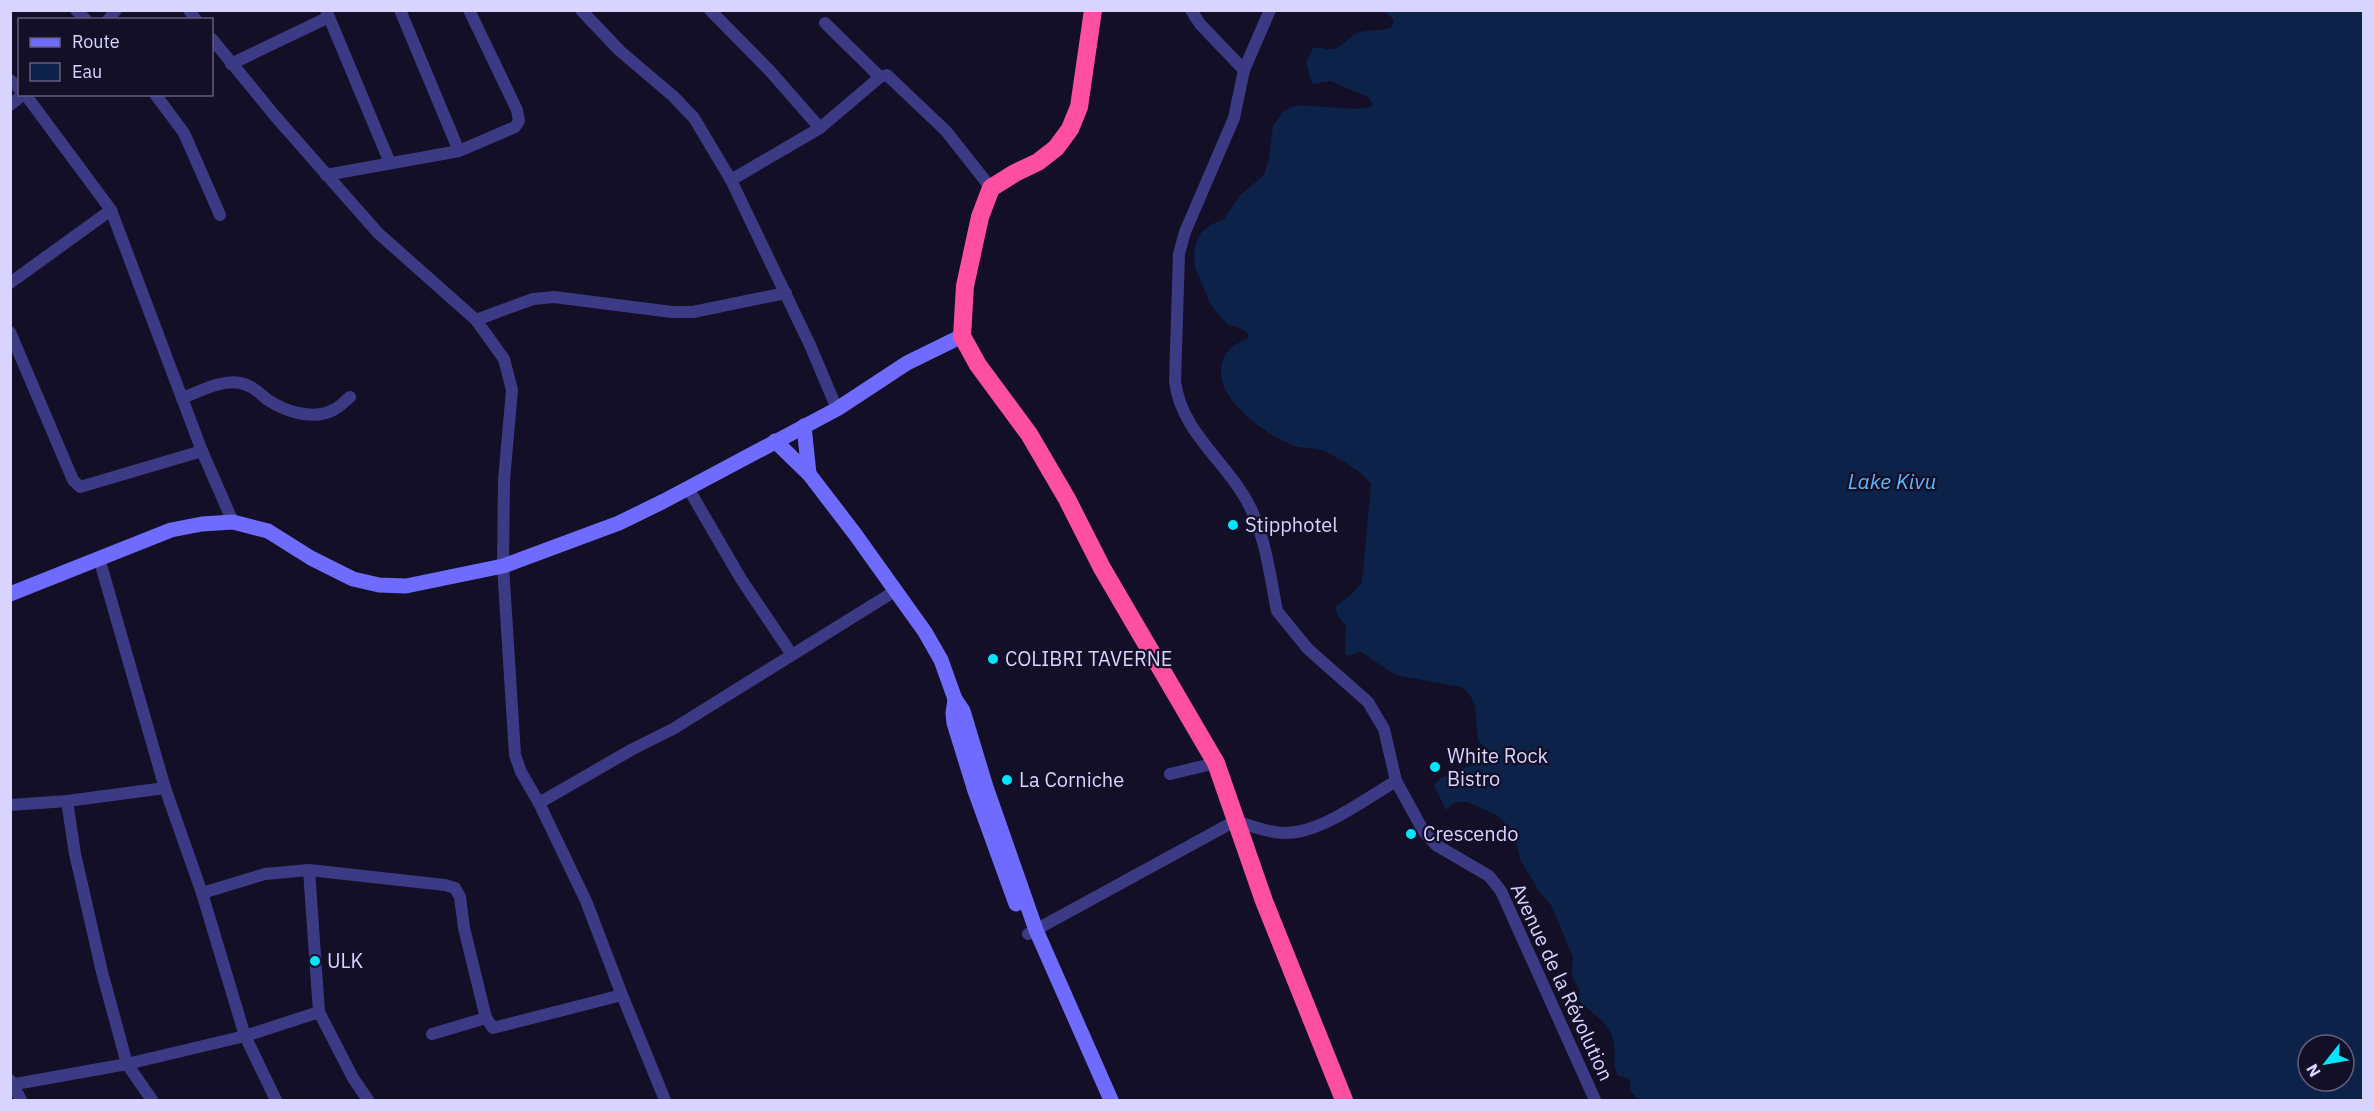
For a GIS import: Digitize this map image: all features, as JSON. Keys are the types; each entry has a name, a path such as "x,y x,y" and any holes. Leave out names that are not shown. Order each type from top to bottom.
{"highway":[{"path":"1093,10 1079,107 1070,129 1056,148 1038,162 991,188 972,247 965,286 962,336 978,365 1034,442 1067,499 1102,568 1216,763 1281,946 1344,1101"}],"street":[{"path":"400,10 459,151"},
{"path":"326,175 459,151 515,127 519,121 517,110 469,10"},
{"path":"580,10 620,51 673,96 694,118 731,180 786,293 837,409"},
{"path":"710,10 770,71 820,128"},
{"path":"1191,10 1200,24 1244,70"},
{"name":"Avenue de la Révolution","path":"1270,10 1244,70 1234,118 1185,232 1179,254 1175,381 1177,397 1194,432 1233,480 1250,507 1264,545 1277,611 1308,649 1368,702 1384,729 1396,781 1424,832 1436,845 1489,876 1501,891 1595,1101"},
{"path":"231,64 328,14 390,163"},
{"path":"825,23 880,77"},
{"path":"213,40 378,233 476,320 504,359 512,390 504,480 503,566 515,755 521,772 539,803 586,901 665,1101"},
{"path":"731,180 820,128 880,77 887,75 946,131 991,188"},
{"path":"10,105 22,96"},
{"path":"26,96 111,210 202,451 233,522"},
{"path":"156,96 184,132 220,215"},
{"path":"10,283 111,210"},
{"path":"476,320 533,299 554,297 672,312 693,312 786,293"},
{"path":"10,332 73,480 80,487 202,451"},
{"path":"10,594 171,530 202,524 233,522 268,531 311,558 353,579 379,585 406,585 503,566 619,523 837,409 907,363 962,336"},
{"path":"182,398 223,383 239,382 250,386 270,401 295,413 323,414 336,409 350,397"},
{"path":"804,426 809,474"},
{"path":"775,441 809,474 926,632 941,660 955,699 963,711 981,789 1032,932 1101,1101"},
{"path":"687,488 741,579 792,656"},
{"path":"99,558 165,788 202,893 245,1036 276,1101"},
{"path":"539,803 631,750 673,729 895,591"},
{"path":"1170,774 1216,763"},
{"path":"1032,932 1235,821 1283,834 1295,832 1319,826 1396,781"},
{"path":"10,805 67,801 165,788"},
{"path":"67,801 75,854 127,1064 152,1101"},
{"path":"202,893 265,874 309,870 445,885 455,888 460,897 464,928 486,1018 494,1028 622,995"},
{"path":"309,870 319,1012 334,1044 368,1101"},
{"path":"1032,932 1111,1101"},
{"path":"21,1101 11,1083 127,1064 245,1036 319,1012"},
{"path":"432,1034 486,1018"}],"water":[{"name":"Lake Kivu","path":"1384,11 2363,11 2363,1100 1639,1100 1630,1091 1631,1084 1628,1078 1618,1076 1616,1071 1611,1033 1603,1022 1579,1000 1580,991 1572,976 1573,957 1551,905 1540,893 1521,861 1513,831 1497,815 1467,802 1455,802 1446,810 1434,785 1441,778 1490,757 1489,750 1478,741 1476,711 1471,697 1461,687 1400,676 1360,651 1349,656 1345,654 1346,626 1338,616 1335,607 1353,593 1362,582 1371,484 1357,470 1327,452 1295,446 1266,431 1237,407 1221,377 1222,362 1232,347 1248,338 1248,334 1242,329 1227,324 1211,305 1195,268 1196,242 1201,233 1210,225 1224,219 1239,196 1264,175 1269,158 1273,125 1285,110 1298,105 1355,109 1371,107 1372,103 1368,97 1330,81 1312,84 1306,62 1313,48 1335,49 1359,32 1392,27 1394,20"}],"place":[{"name":"Stipphotel","path":"1233,525"},
{"name":"COLIBRI TAVERNE","path":"993,659"},
{"name":"White Rock Bistro","path":"1435,767"},
{"name":"La Corniche","path":"1007,780"},
{"name":"Crescendo","path":"1411,834"},
{"name":"ULK","path":"315,961"}]}
